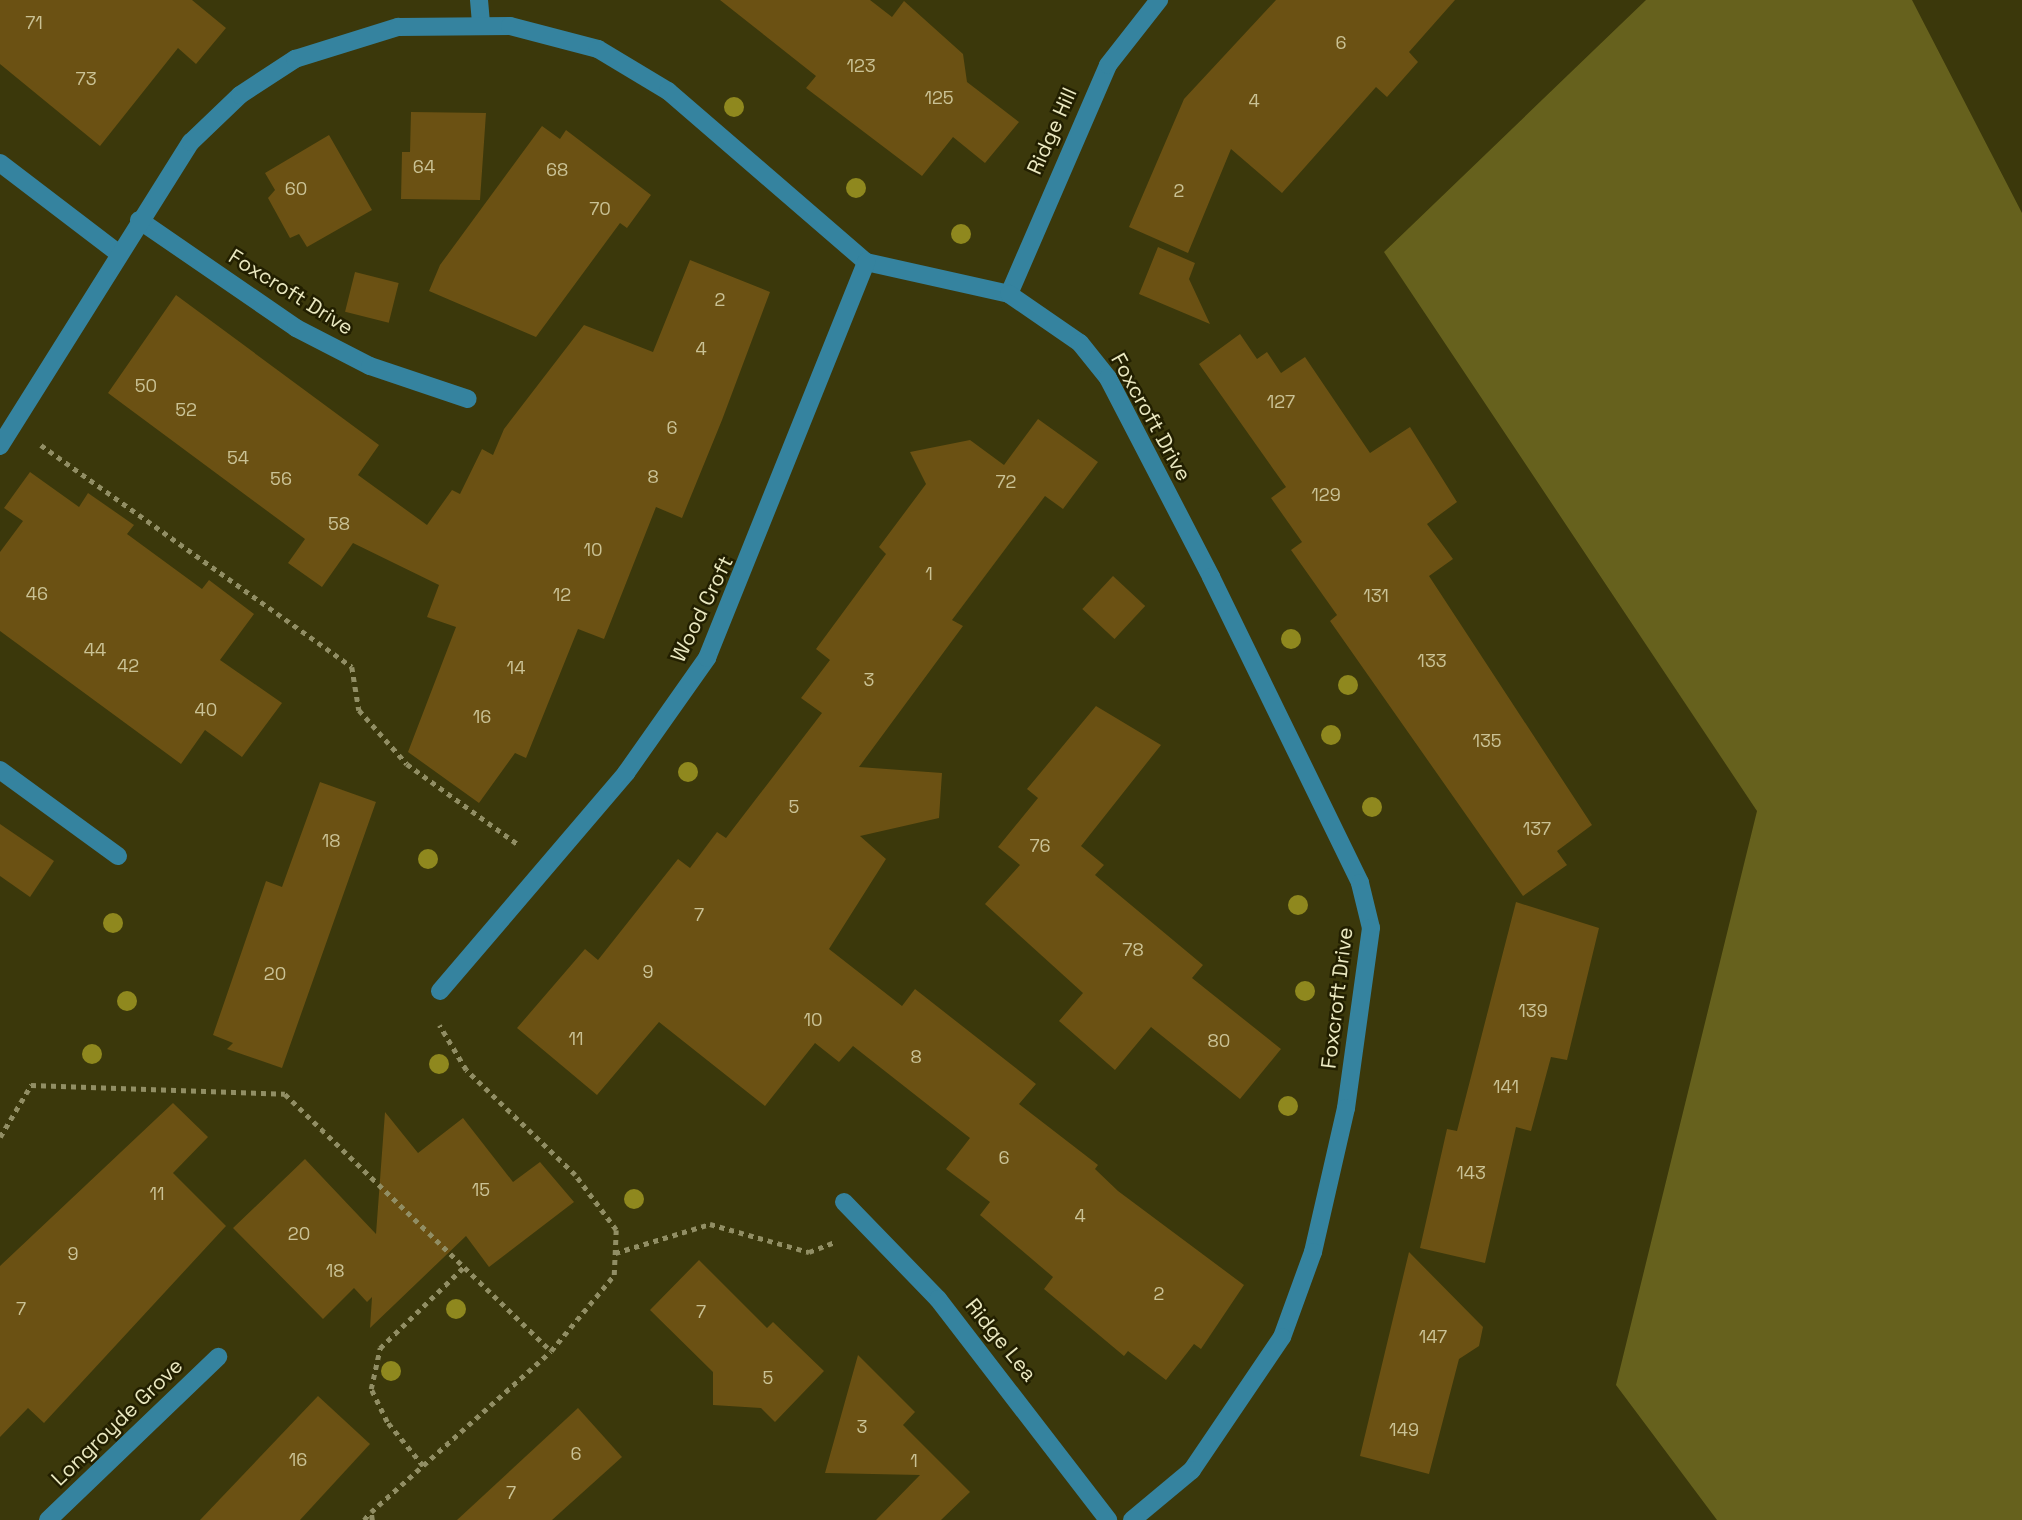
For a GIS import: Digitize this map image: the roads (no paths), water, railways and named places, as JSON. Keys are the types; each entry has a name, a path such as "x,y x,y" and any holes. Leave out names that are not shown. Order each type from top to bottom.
{"street":[{"path":"479,0 481,23"},
{"name":"Ridge Hill","path":"1009,294 1108,65 1159,0"},
{"name":"Foxcroft Drive","path":"0,446 15,426 117,252 199,133 240,95 295,60 373,30 481,23 539,31 598,49 668,91 866,262 1009,294 1080,343 1108,378 1360,883 1371,928 1346,1108 1313,1252 1282,1337 1192,1470 1132,1520"},
{"path":"0,163 117,252"},
{"name":"Foxcroft Drive","path":"139,220 296,328 369,366 468,399"},
{"name":"Wood Croft","path":"440,991 626,773 707,658 866,262"},
{"path":"0,771 118,856"},
{"name":"Ridge Lea","path":"844,1202 866,1230 938,1299 1108,1520"},
{"name":"Longroyde Grove","path":"48,1520 218,1357"}]}
